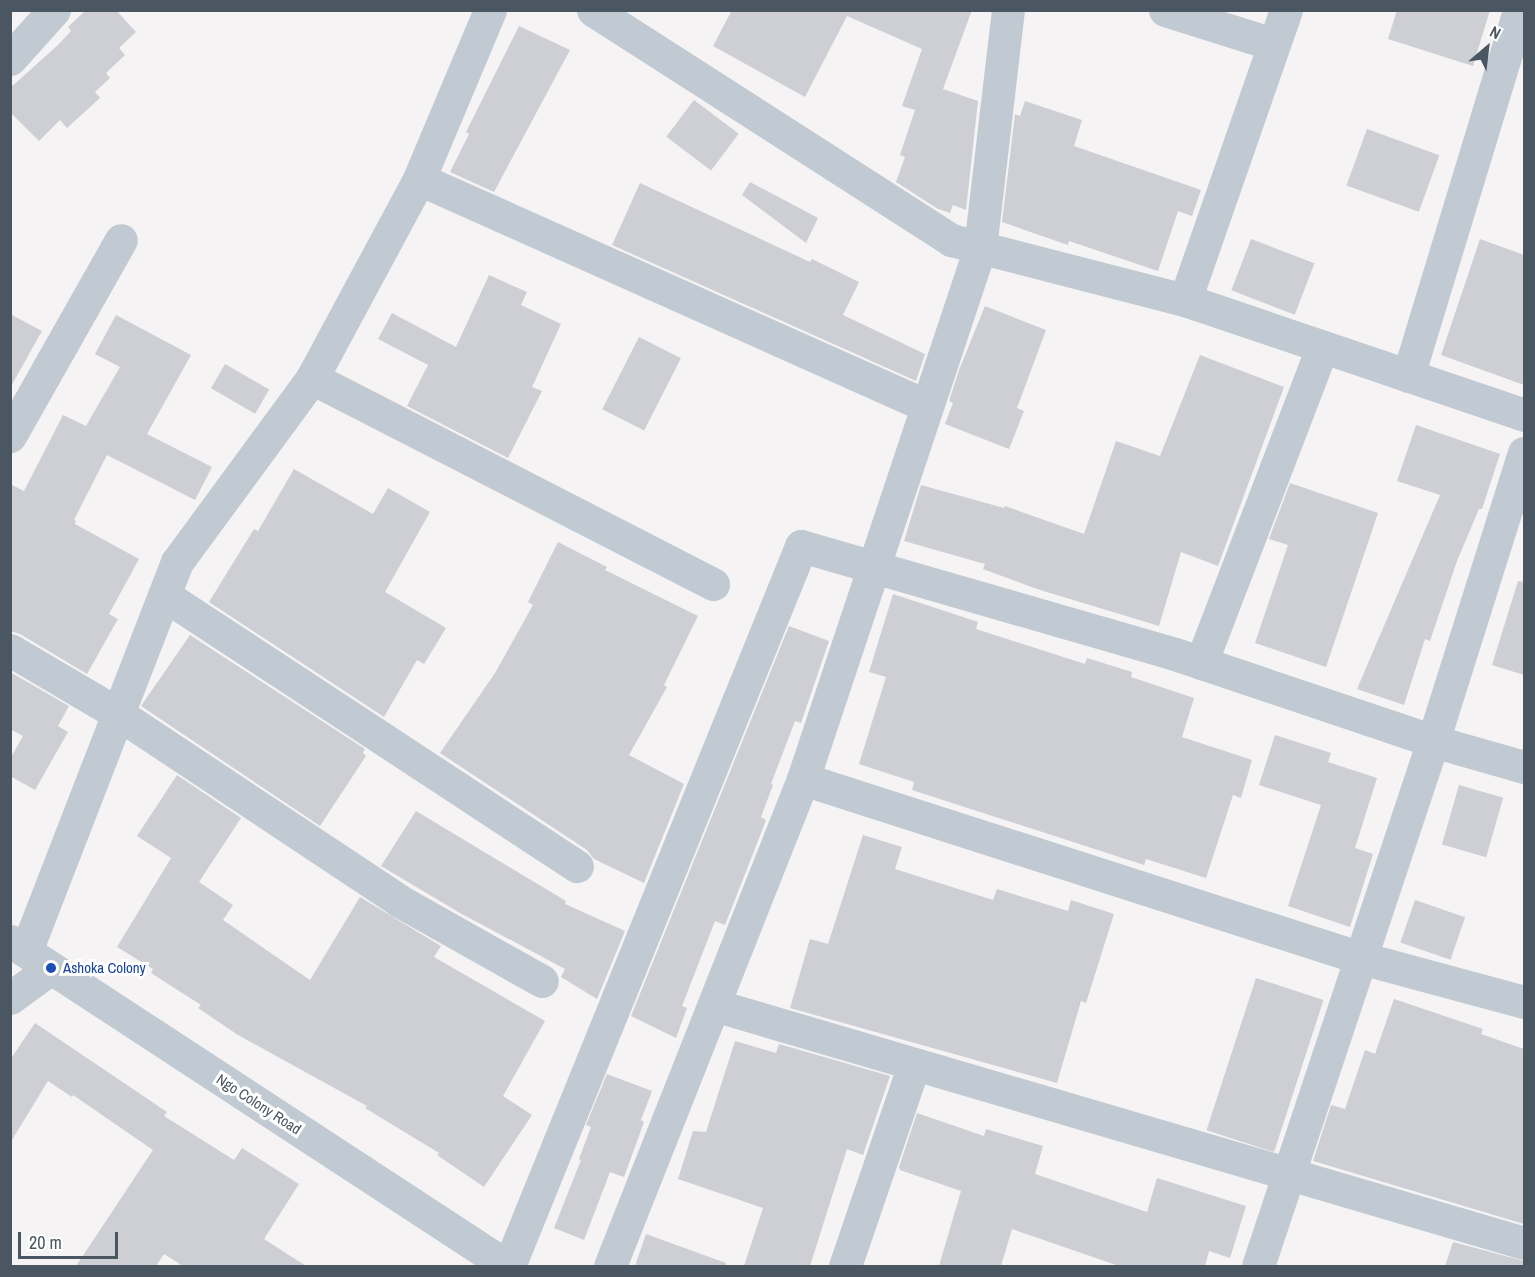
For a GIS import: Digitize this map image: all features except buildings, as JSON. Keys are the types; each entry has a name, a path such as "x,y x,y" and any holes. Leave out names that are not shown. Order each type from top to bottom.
{"street":[{"path":"10,59 54,10"},
{"path":"10,998 29,953 117,713 177,562 312,378 419,179 490,10"},
{"path":"592,10 951,240 1185,300 1524,415"},
{"path":"610,1266 804,779 980,248 1008,10"},
{"path":"1165,10 1273,44"},
{"path":"1185,300 1286,10"},
{"path":"1408,376 1519,10"},
{"path":"419,179 927,406"},
{"path":"10,436 121,240"},
{"path":"1201,663 1322,348"},
{"path":"312,378 713,584"},
{"path":"1258,1266 1433,741 1524,453"},
{"path":"508,1266 801,546 1201,663 1433,741 1524,767"},
{"path":"164,595 577,867"},
{"path":"10,650 117,713 398,900 542,981"},
{"path":"804,779 1360,958 1524,1002"},
{"name":"Ngo Colony Road","path":"29,953 508,1266"},
{"path":"714,1005 1524,1243"},
{"path":"845,1266 914,1064"}],"place":[{"name":"Ashoka Colony","path":"51,968"}]}
